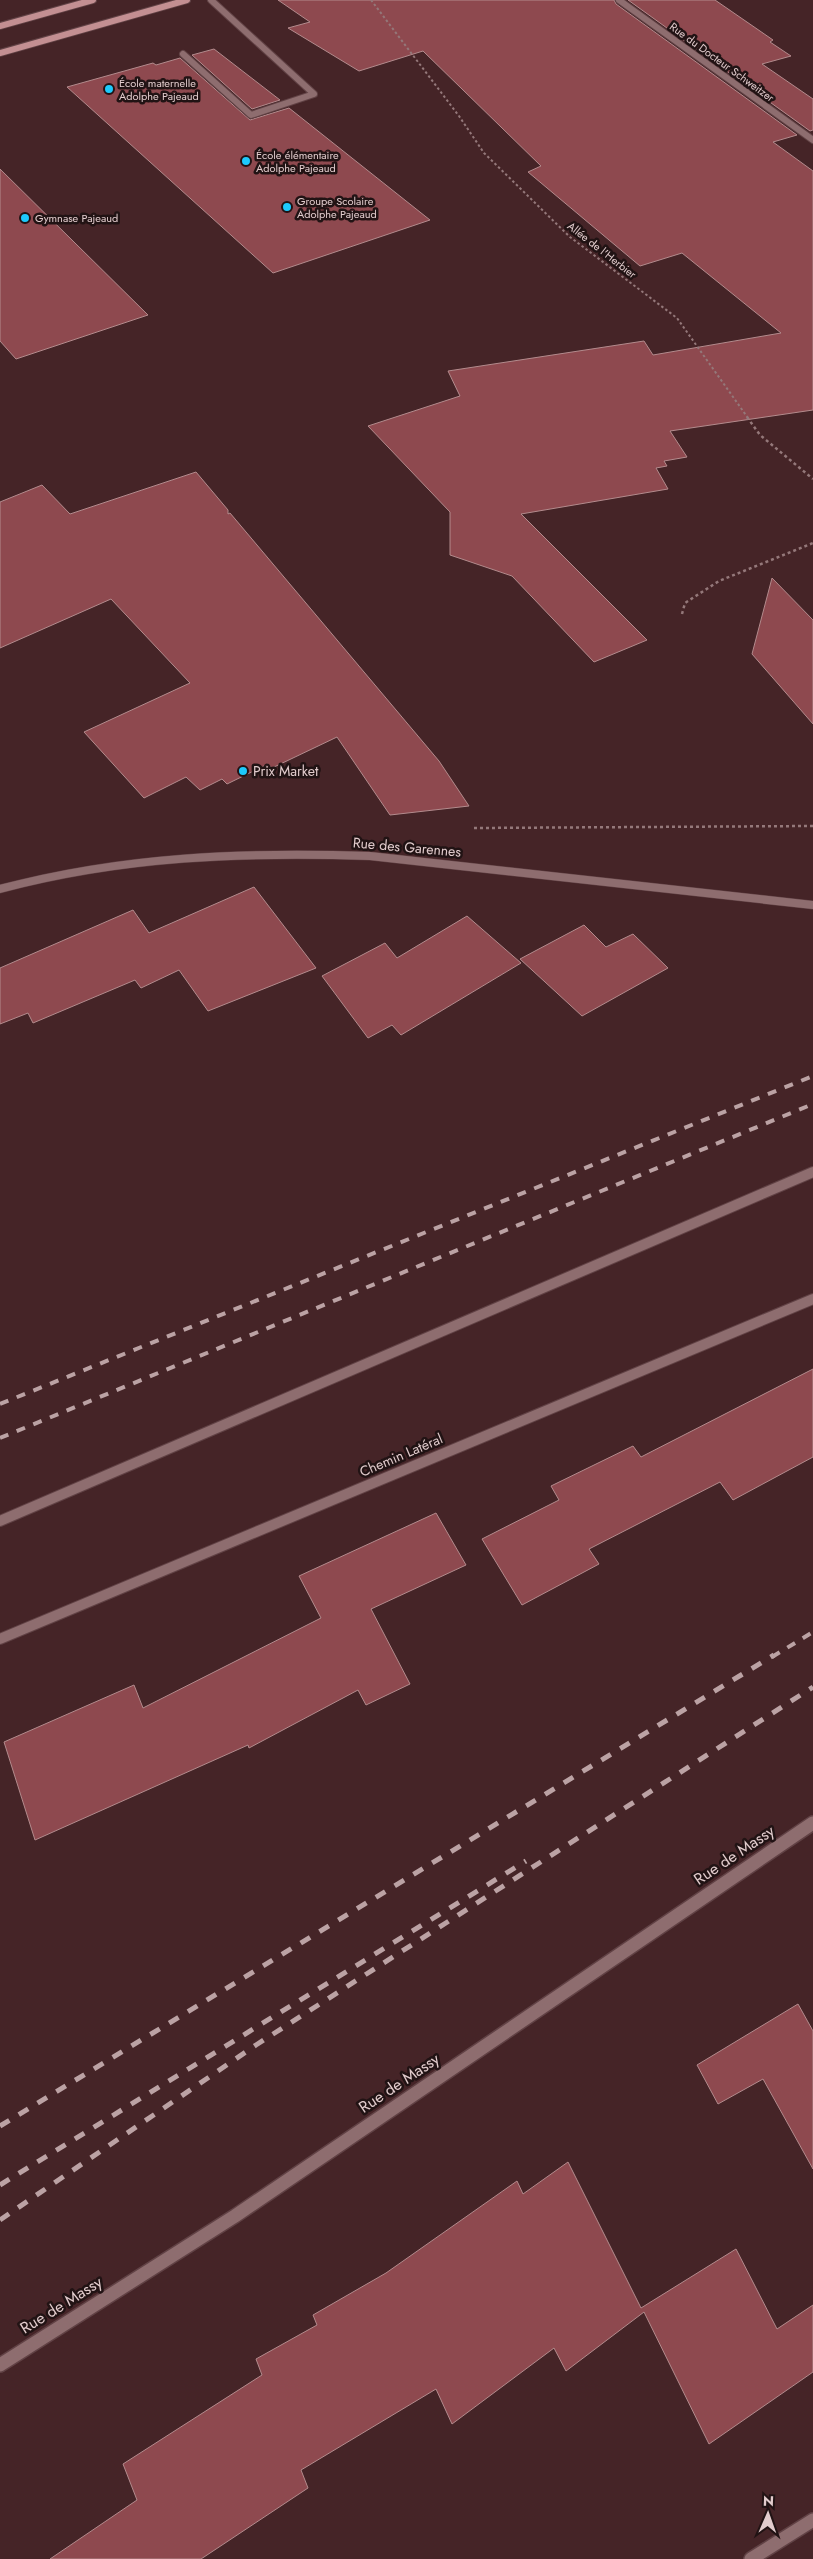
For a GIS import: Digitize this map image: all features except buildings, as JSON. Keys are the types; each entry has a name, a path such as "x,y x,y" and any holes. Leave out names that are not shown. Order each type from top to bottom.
{"main road":[{"path":"0,26 93,0"},
{"path":"0,53 187,0"}],"street":[{"path":"183,54 251,115 314,94 211,0"},
{"name":"Rue du Docteur Schweitzer","path":"620,0 813,140"},
{"name":"Rue des Garennes","path":"0,889 44,876 153,859 298,853 370,856 813,905"},
{"path":"0,1521 813,1172"},
{"name":"Chemin Latéral","path":"0,1638 813,1299"},
{"name":"Rue de Massy","path":"0,2365 235,2216 813,1823"},
{"path":"751,2559 813,2520"}],"path":[{"name":"Allée de l'Herbier","path":"371,0 460,116 484,153 570,237 677,318 760,436 813,479"},
{"path":"682,614 685,603 719,581 813,543"},
{"path":"472,828 813,826"}],"railway":[{"path":"0,1404 813,1076"},
{"path":"0,1438 813,1104"},
{"path":"772,1657 813,1632"},
{"path":"0,2126 774,1655"},
{"path":"0,2220 256,2045 813,1687"},
{"path":"0,2185 526,1861"}],"place":[{"name":"École maternelle Adolphe Pajeaud","path":"109,89"},
{"name":"École élémentaire Adolphe Pajeaud","path":"246,161"},
{"name":"Groupe Scolaire Adolphe Pajeaud","path":"287,207"},
{"name":"Gymnase Pajeaud","path":"25,218"},
{"name":"Prix Market","path":"243,771"}]}
